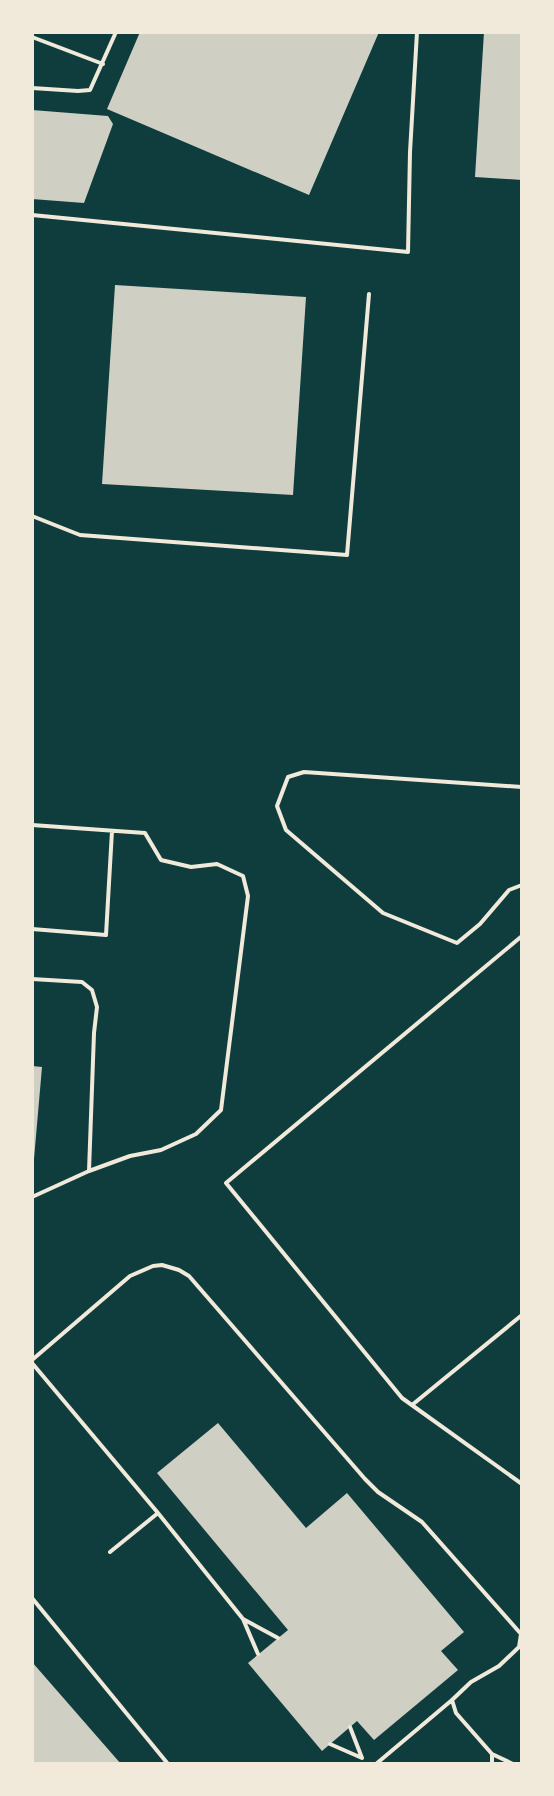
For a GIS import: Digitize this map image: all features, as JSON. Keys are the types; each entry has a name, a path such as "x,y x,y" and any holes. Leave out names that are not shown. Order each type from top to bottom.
{"lane":[{"path":"32,88 90,90 116,32"},
{"path":"32,215 408,252 410,152 417,32"},
{"path":"32,37 102,64"},
{"path":"32,516 80,535 347,555 369,294"},
{"path":"522,787 304,772 288,777 277,806 286,830 383,913 456,943 480,924 509,890 522,885"},
{"path":"32,825 145,833 161,860 191,867 217,864 244,876 248,896 221,1110 196,1134 161,1150 130,1156 89,1171 32,1197"},
{"path":"32,929 106,934 112,830"},
{"path":"522,936 226,1183 394,1390 402,1398 522,1484"},
{"path":"32,979 82,982 92,990 97,1006 94,1033 89,1171"},
{"path":"258,1654 243,1619 158,1513 32,1362 130,1276 153,1266 162,1265 179,1270 189,1276 378,1492 422,1522 521,1634 519,1647 498,1666 471,1682 376,1764"},
{"path":"412,1405 522,1315"},
{"path":"110,1552 158,1513"},
{"path":"32,1598 168,1764"},
{"path":"243,1619 278,1638"},
{"path":"452,1700 456,1713 492,1754 513,1764"},
{"path":"350,1727 362,1758 367,1764"},
{"path":"330,1744 362,1758"},
{"path":"492,1754 492,1764"}],"building":[{"path":"140,32 379,32 309,195 107,109"},
{"path":"484,32 522,32 522,180 475,177"},
{"path":"32,110 108,116 113,124 84,203 32,199"},
{"path":"115,285 306,297 293,495 102,484"},
{"path":"32,1066 42,1067 34,1159 32,1159"},
{"path":"218,1423 306,1528 347,1493 464,1632 441,1651 458,1670 374,1740 357,1721 322,1751 248,1663 288,1630 157,1473"},
{"path":"32,1662 121,1764 32,1764"}]}
